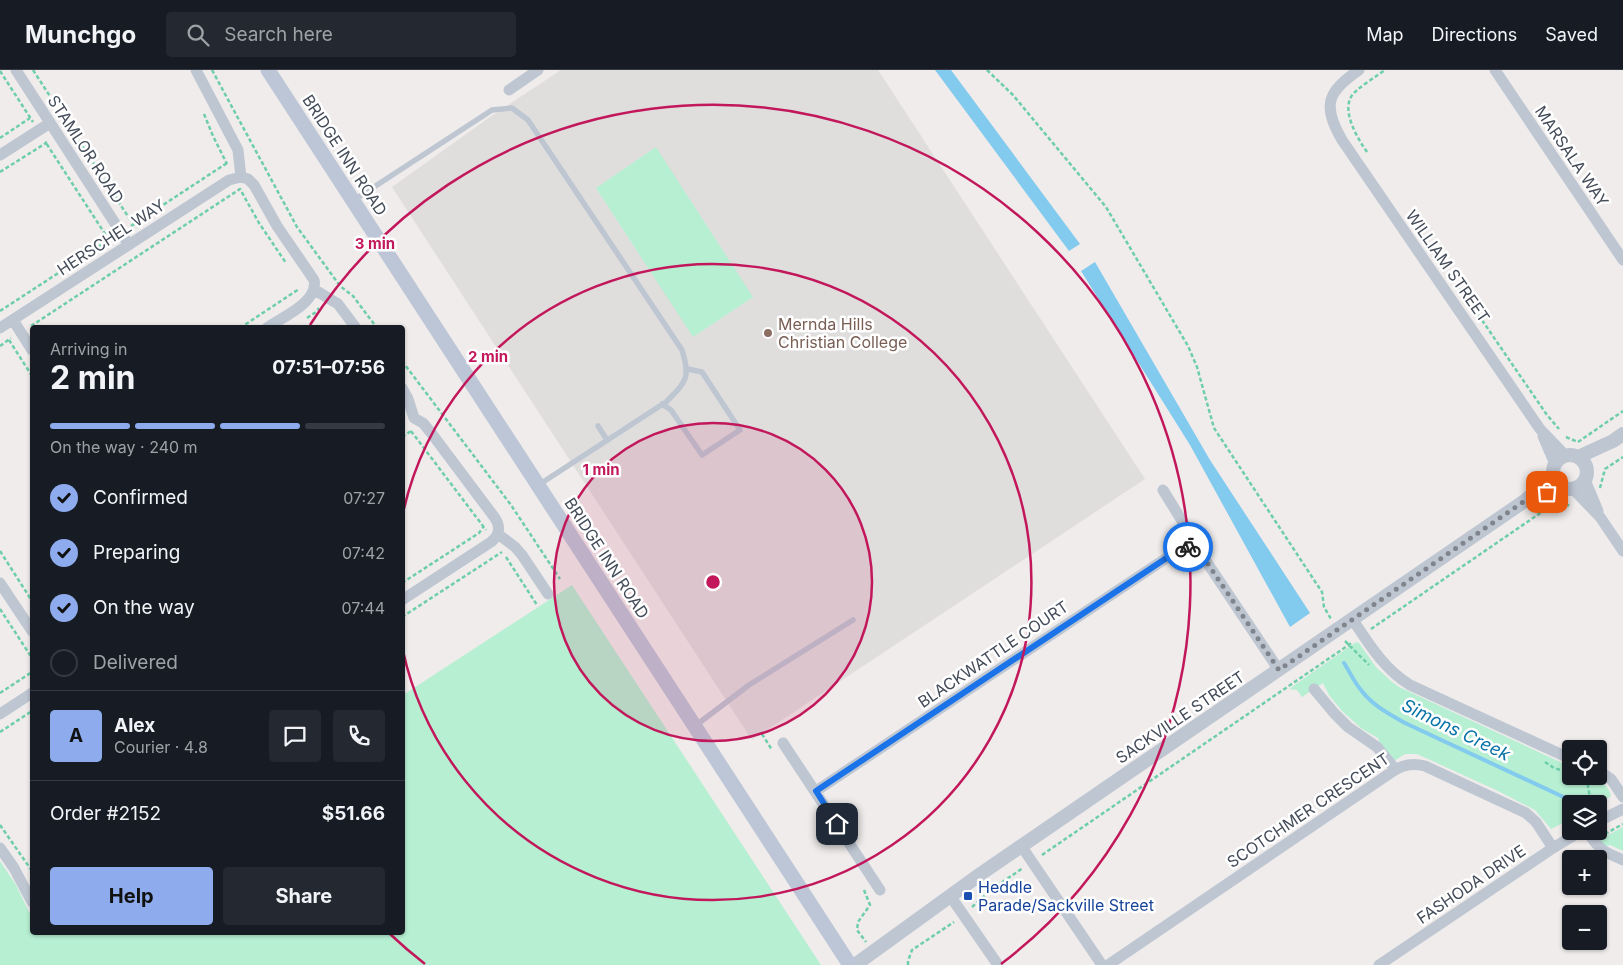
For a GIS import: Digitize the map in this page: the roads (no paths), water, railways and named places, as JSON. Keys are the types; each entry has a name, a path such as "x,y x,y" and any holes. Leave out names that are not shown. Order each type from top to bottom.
{"main road":[{"name":"BRIDGE INN ROAD","path":"268,70 850,965"}],"street":[{"name":"STAMLOR ROAD","path":"16,70 129,245"},
{"path":"196,70 238,150 238,177 248,179 254,185 277,226 314,280 312,294 271,325"},
{"path":"515,70 522,81"},
{"path":"509,90 538,70"},
{"name":"WILLIAM STREET","path":"1360,70 1343,81 1332,94 1330,104 1332,119 1342,140 1562,463"},
{"name":"MARSALA WAY","path":"1494,70 1623,260"},
{"path":"0,155 50,123"},
{"name":"HERSCHEL WAY","path":"0,328 238,177"},
{"path":"312,294 332,299 354,325"},
{"path":"13,320 30,347"},
{"path":"405,394 408,399 408,421 423,423 495,518 499,526 496,537 405,598"},
{"name":"SACKVILLE STREET","path":"856,965 982,873 1526,500 1562,463 1618,437"},
{"name":"SACKVILLE STREET","path":"1526,500 1567,488 1578,487 1586,474 1618,437"},
{"path":"1600,517 1586,474 1585,464 1562,463 1557,484 1567,488 1600,517 1623,551"},
{"path":"1163,490 1187,529 1190,547 1204,558 1279,670"},
{"path":"496,537 515,547 548,594"},
{"name":"BLACKWATTLE COURT","path":"816,791 1180,549 1190,547"},
{"path":"0,582 30,628"},
{"path":"1352,620 1388,670 1410,685 1562,755"},
{"path":"1314,689 1348,727 1376,747 1395,770"},
{"path":"0,714 30,694"},
{"path":"783,742 880,890"},
{"name":"SCOTCHMER CRESCENT","path":"1108,965 1395,770 1408,764 1425,766 1526,813 1536,822 1553,848"},
{"path":"1607,776 1611,779 1623,797"},
{"path":"1607,817 1623,809"},
{"name":"FASHODA DRIVE","path":"1379,965 1567,840"},
{"path":"1593,840 1601,850 1623,860"},
{"path":"1022,846 1102,965"},
{"path":"0,848 14,868 30,898"},
{"path":"951,897 998,965"}],"lane":[{"path":"354,200 492,110 512,108 528,120 682,350 688,369 681,387 662,404 538,485"},
{"path":"662,404 671,410 702,455 740,430 702,372 688,369"},
{"path":"598,426 607,440"},
{"path":"694,726 748,685 853,620"}],"water":[{"path":"935,70 951,70 1080,244 1069,251"},
{"path":"1095,262 1210,460 1310,613 1290,627 1190,445 1081,271"}],"waterway":[{"name":"Simons Creek","path":"1344,663 1365,695 1387,713 1562,796"}],"place":[{"name":"Mernda Hills Christian College","path":"768,333"},
{"name":"Heddle Parade/Sackville Street","path":"968,896"}]}
